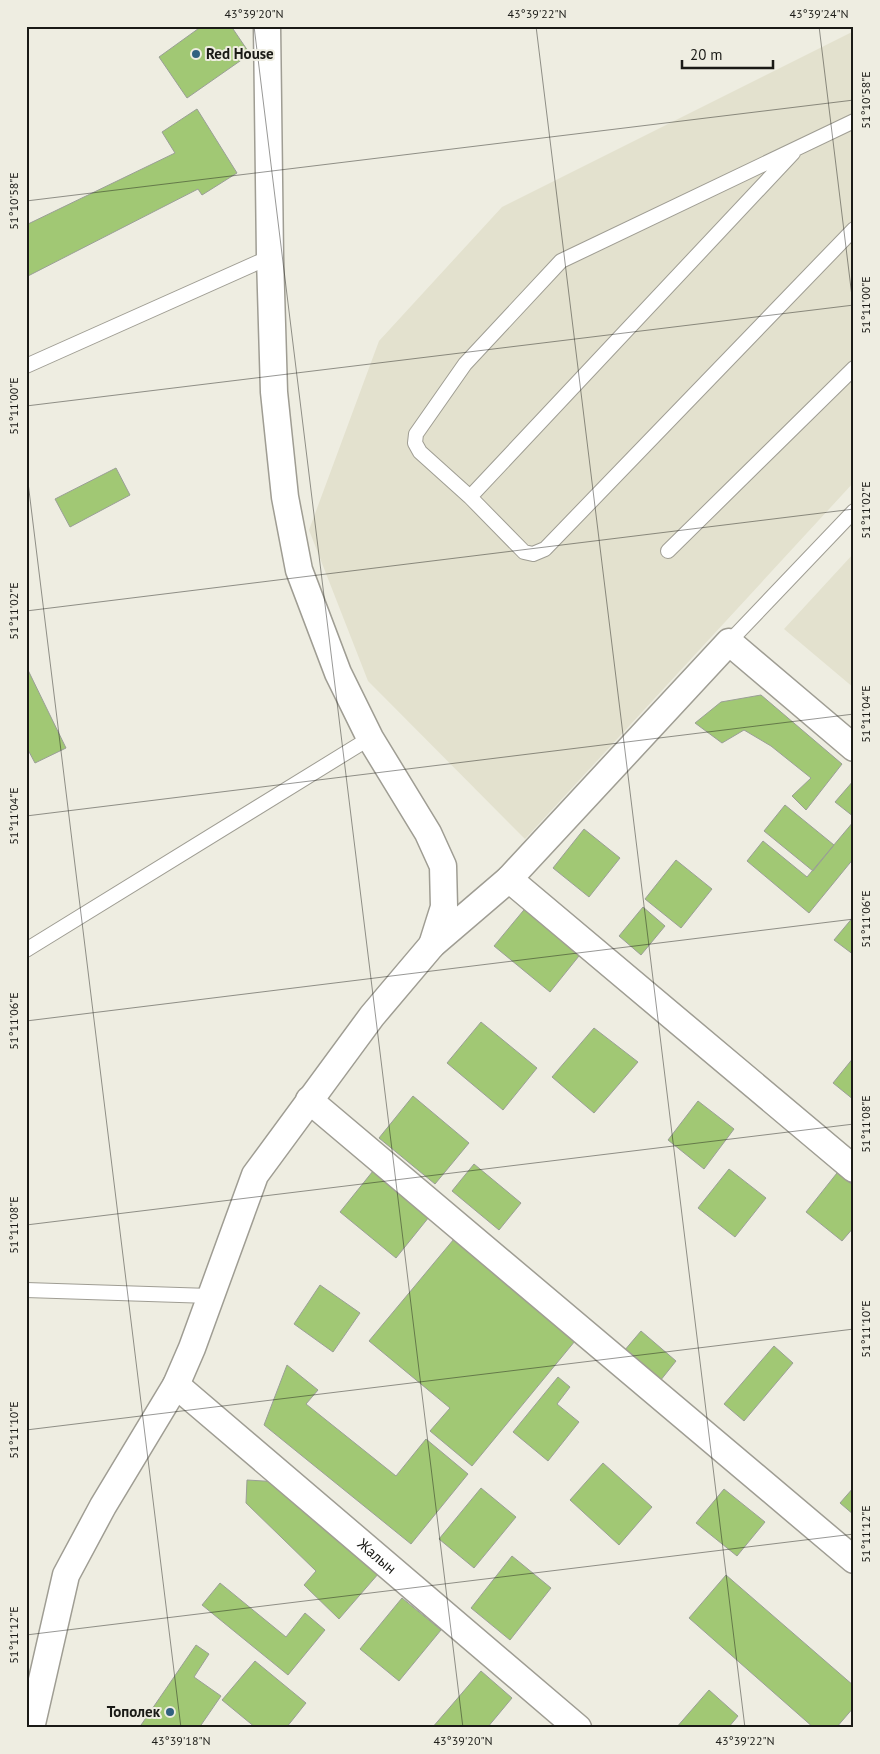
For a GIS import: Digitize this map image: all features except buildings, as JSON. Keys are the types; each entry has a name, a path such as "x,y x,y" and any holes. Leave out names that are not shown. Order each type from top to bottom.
{"street":[{"path":"267,26 274,392 285,497 300,570 338,673 370,738 428,833 443,866 444,907 432,945"},
{"path":"31,1728 66,1575 103,1506 176,1385 192,1348 255,1175 372,1016 432,945 509,879 729,642 854,748"},
{"path":"509,879 854,1169"},
{"path":"309,1100 854,1560"},
{"name":"Жалын","path":"176,1385 578,1728"}],"lane":[{"path":"854,120 561,261 465,364 416,434 415,443 420,452 470,497 524,552 533,554 545,549 854,229"},
{"path":"470,497 798,147"},
{"path":"26,366 270,257"},
{"path":"668,551 854,368"},
{"path":"729,642 854,511"},
{"path":"26,950 370,738"},
{"path":"26,1290 210,1296"}],"shaded area":[{"path":"854,31 854,482 525,839 368,681 309,530 379,341 502,207"},
{"path":"854,553 854,688 784,629"}],"place":[{"name":"Red House","path":"196,54"},
{"name":"Тополек","path":"170,1712"}]}
